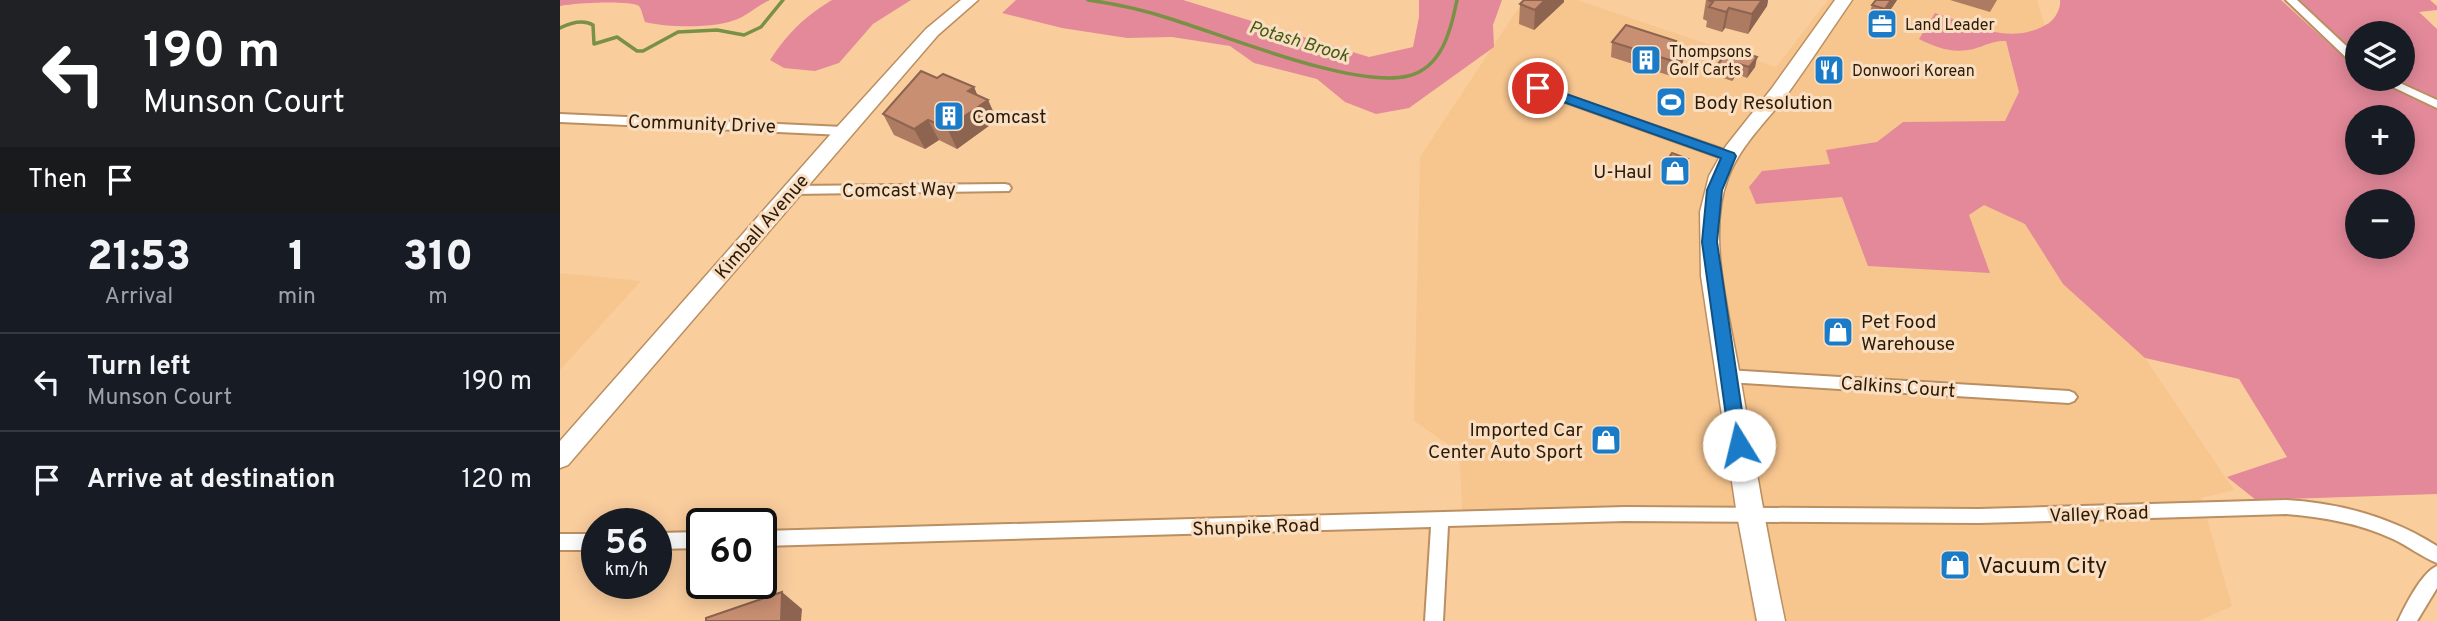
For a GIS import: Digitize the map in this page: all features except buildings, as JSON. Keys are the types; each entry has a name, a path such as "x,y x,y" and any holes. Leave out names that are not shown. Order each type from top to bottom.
{"main road":[{"name":"Kimball Avenue","path":"560,458 932,32 970,0"},
{"path":"1771,621 1750,515 1712,276 1709,234 1714,190 1729,156 1779,92 1844,0"}],"street":[{"path":"2291,0 2345,51"},
{"path":"1516,81 1729,156"},
{"path":"2408,91 2437,104"},
{"name":"Community Drive","path":"560,118 844,131"},
{"name":"Comcast Way","path":"792,190 1005,188"},
{"name":"Calkins Court","path":"1727,376 2069,397"},
{"name":"Valley Road","path":"1750,515 1993,516 2310,508 2355,516 2380,525 2437,555"},
{"name":"Shunpike Road","path":"777,539 1625,514 1750,515"},
{"path":"1434,621 1440,520"},
{"path":"560,542 581,542"},
{"path":"2407,621 2437,574"}],"shaded area":[{"path":"560,0 770,0 732,21 694,26 645,22 639,6 633,4 560,6"},
{"path":"832,0 911,0 873,24 839,63 815,71 784,68 770,60 797,26"},
{"path":"1016,0 1183,0 1369,57 1413,47 1419,17 1419,0 1502,0 1493,25 1494,47 1409,108 1376,114 1345,102 1317,79 1254,63 1230,46 1172,37 1127,38 1062,28 1002,13"},
{"path":"1527,0 1577,0 1776,67 1828,0 2037,0 2145,358 2234,490 2201,498 2232,606 2199,621 1754,621 1738,520 1463,526 1459,452 1414,421 1420,157 1515,13"},
{"path":"2060,0 2281,0 2345,58 2345,91 2400,91 2437,108 2437,494 2256,500 2227,477 2287,457 2239,379 2145,358 2063,284 2025,224 1984,205 1969,215 1990,273 1868,266 1842,197 1756,204 1749,187 1762,171 1830,164 1826,150 1877,142 1903,122 2005,121 2019,92 2006,41 1968,50 1955,51 1937,47 1919,39 1935,13 1978,28 2007,34 2035,30 2049,23 2058,13"},
{"path":"2299,0 2430,0 2437,6 2437,10 2419,12 2437,29 2437,98 2415,88 2415,21 2345,21 2345,43"},
{"path":"560,273 641,281 560,370"}],"waterway":[{"name":"Potash Brook","path":"560,28 576,22 589,23 593,25 594,44 617,37 637,51 643,51 678,32 717,30 744,35 761,27 783,0"},
{"name":"Potash Brook","path":"1088,0 1151,13 1324,68 1385,78 1408,76 1429,65 1448,35 1457,0"}],"place":[{"name":"Land Leader","path":"1882,24"},
{"name":"Thompsons Golf Carts","path":"1646,60"},
{"name":"Donwoori Korean","path":"1829,70"},
{"name":"Body Resolution","path":"1671,102"},
{"name":"Comcast","path":"949,116"},
{"name":"U-Haul","path":"1675,171"},
{"name":"Pet Food Warehouse","path":"1838,332"},
{"name":"Imported Car Center Auto Sport","path":"1606,440"},
{"name":"Vacuum City","path":"1955,565"}],"route":[{"path":"1538,88 1729,156 1714,190 1709,242 1739,445"}]}
